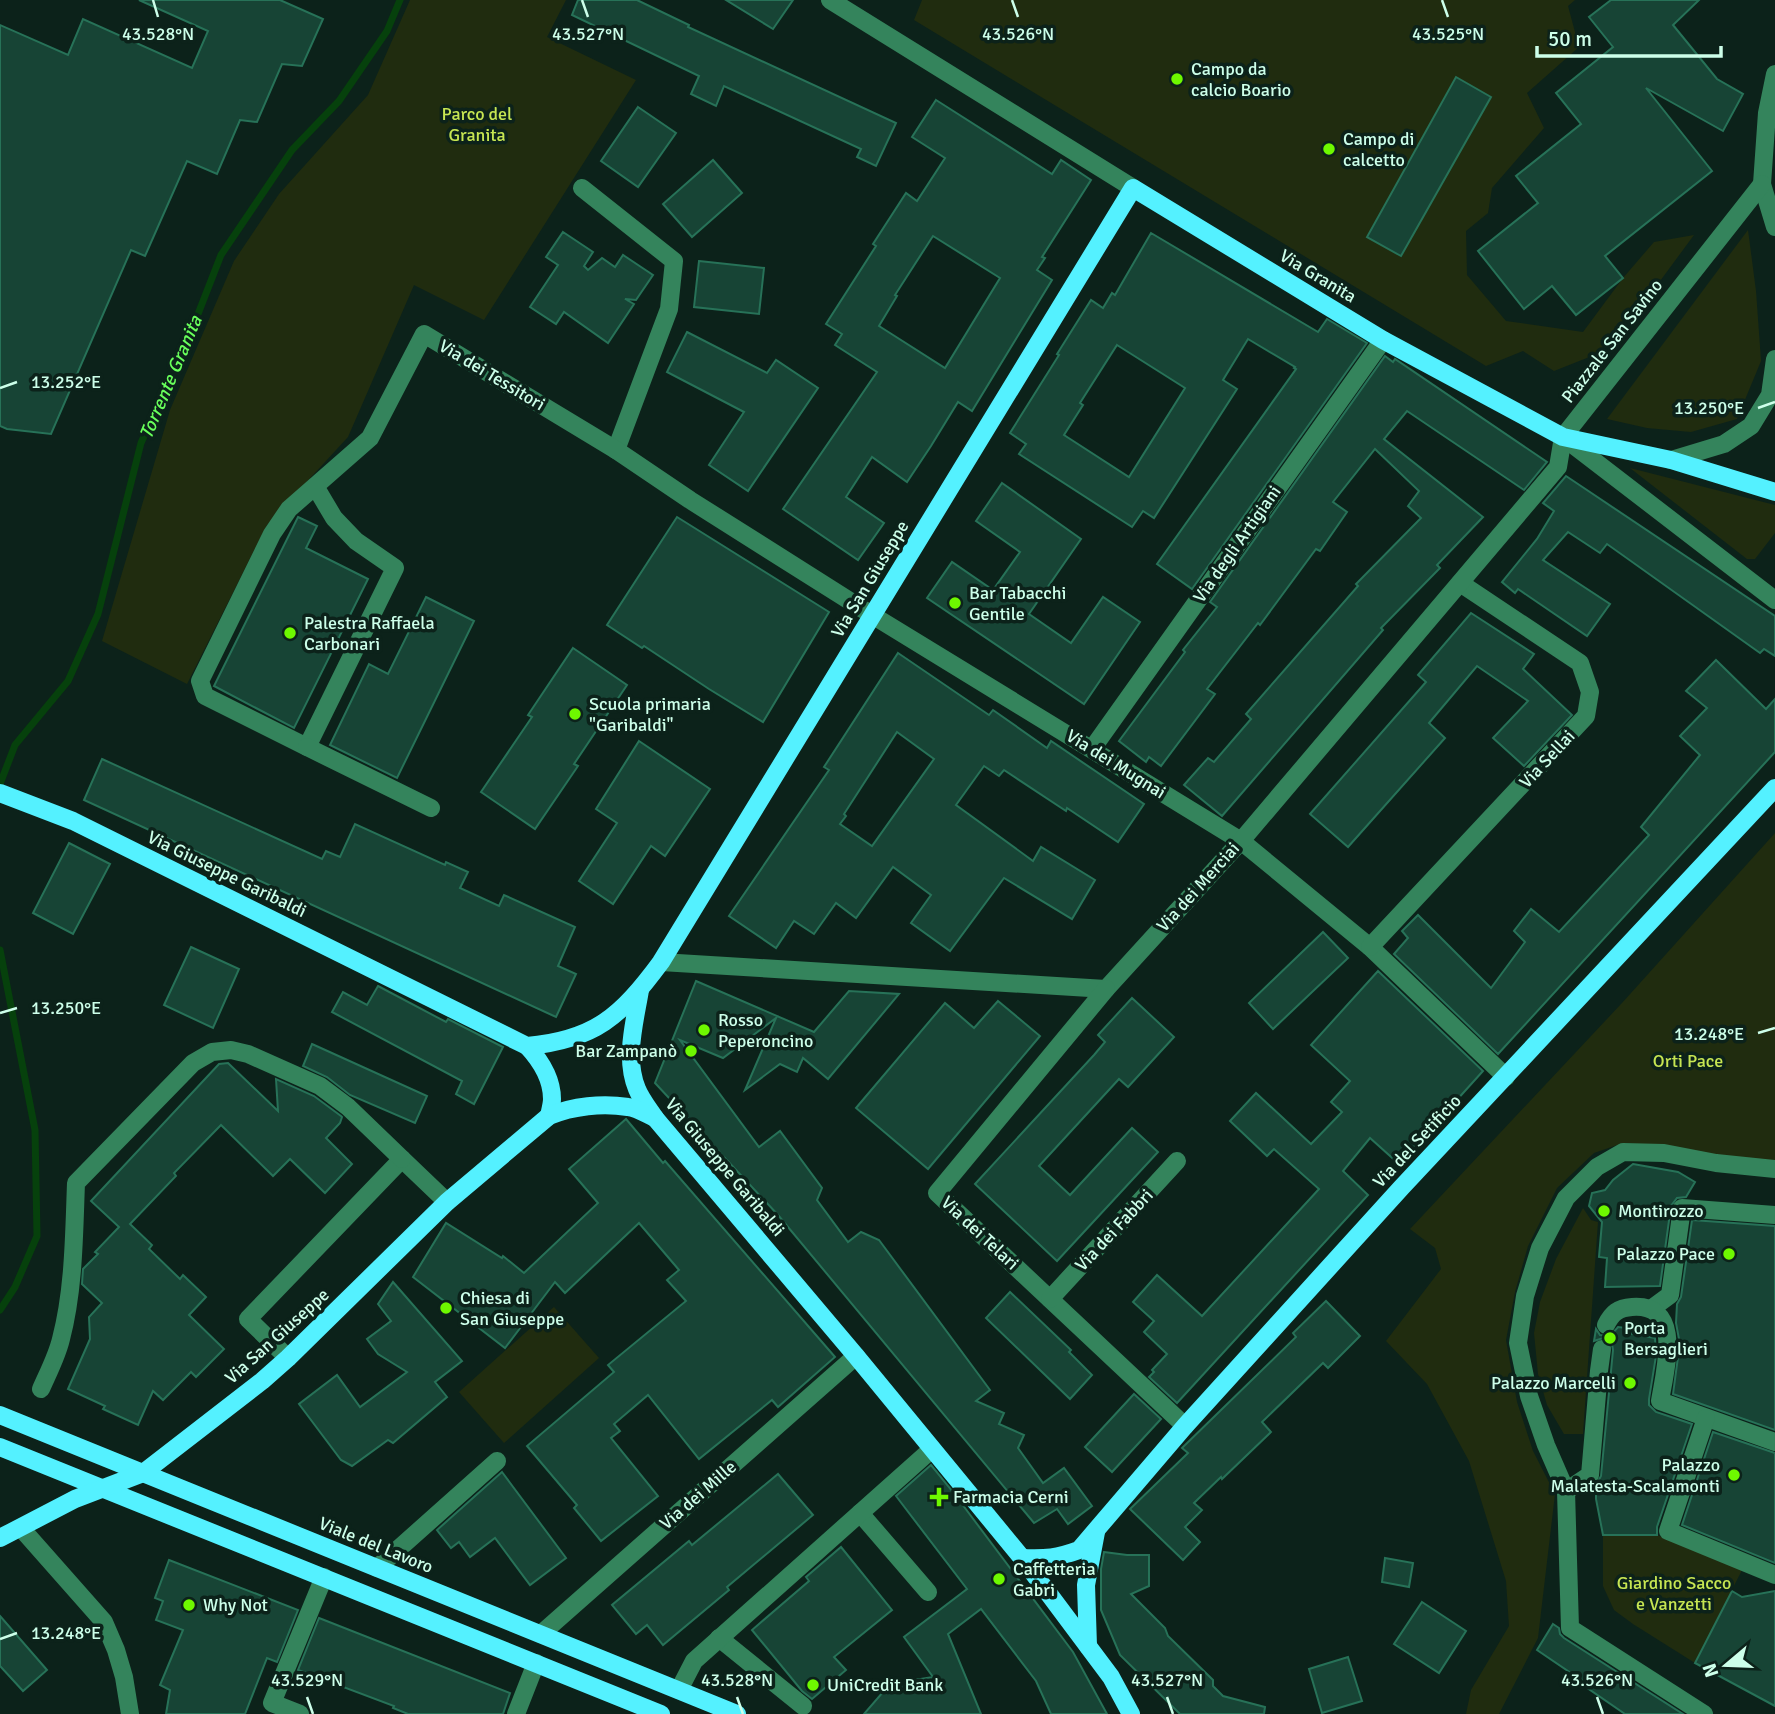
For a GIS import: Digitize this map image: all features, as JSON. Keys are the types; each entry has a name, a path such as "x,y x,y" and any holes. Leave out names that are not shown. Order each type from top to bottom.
{"main road":[{"name":"Via Granita","path":"1133,188 1383,340 1563,437"},
{"name":"Via San Giuseppe","path":"640,990 661,962 1133,188"},
{"path":"1563,437 1671,460 1775,492"},
{"name":"Via del Setificio","path":"1023,1558 1046,1559 1079,1550 1185,1426 1401,1188 1775,788"},
{"name":"Via Giuseppe Garibaldi","path":"0,793 73,821 527,1046"},
{"path":"527,1046 551,1044 577,1037 603,1025 640,990"},
{"name":"Via Giuseppe Garibaldi","path":"640,990 631,1046 632,1072 637,1090 655,1118 1023,1558 1111,1677 1131,1714"},
{"path":"527,1046 541,1061 548,1078 552,1099 549,1116"},
{"name":"Via San Giuseppe","path":"0,1538 75,1499 143,1473 262,1381 447,1202 549,1116 584,1106 630,1107 655,1118"},
{"name":"Viale del Lavoro","path":"0,1415 737,1714"},
{"path":"0,1447 661,1714"},
{"name":"Via del Setificio","path":"1088,1646 1086,1585 1097,1528"}],"street":[{"name":"Via Granita","path":"830,0 1133,188"},
{"path":"1775,74 1767,113 1762,184 1775,227"},
{"name":"Piazzale San Savino","path":"1563,437 1762,184"},
{"path":"582,188 674,261 669,309 616,450"},
{"name":"Via dei Tessitori","path":"431,808 205,696 200,681 272,534 289,509 370,438 424,334 616,450 690,500"},
{"name":"Via degli Artigiani","path":"1092,749 1383,340"},
{"path":"1671,460 1724,444 1751,426 1770,395 1775,359"},
{"name":"Via Granita","path":"1563,437 1775,600"},
{"name":"Via dei Merciai","path":"1106,989 1241,841 1558,467 1563,437"},
{"path":"307,747 395,568 356,541 334,518 316,486"},
{"name":"Via dei Mugnai","path":"690,500 1241,841 1370,947 1506,1077"},
{"name":"Via Sellai","path":"1370,947 1587,716 1590,692 1580,663 1460,583"},
{"path":"661,962 1106,989"},
{"name":"Via dei Telari","path":"1106,989 937,1193 1185,1426"},
{"path":"41,1389 61,1342 67,1310 76,1183 193,1063 212,1052 231,1050 248,1054 320,1087 348,1107 447,1202"},
{"path":"1704,1714 1570,1628 1566,1491 1529,1396 1518,1343 1525,1296 1540,1248 1566,1198 1597,1167 1623,1152 1664,1153 1716,1163 1775,1169"},
{"path":"288,1358 248,1320 402,1159"},
{"name":"Via dei Fabbri","path":"1050,1299 1177,1161"},
{"path":"1651,1309 1670,1295 1682,1208 1775,1216"},
{"path":"1606,1325 1612,1315 1625,1308 1651,1309 1664,1322 1669,1342 1660,1401 1775,1442"},
{"path":"1566,1491 1590,1475 1602,1349"},
{"name":"Via dei Mille","path":"541,1634 856,1356"},
{"path":"1706,1418 1668,1531 1775,1575"},
{"path":"679,1690 694,1661 932,1449"},
{"path":"377,1568 498,1461"},
{"path":"860,1513 928,1592"},
{"path":"21,1528 104,1622 124,1677 130,1714"},
{"path":"300,1714 270,1708 324,1577"},
{"path":"719,1638 803,1706"},
{"path":"516,1714 536,1663"}],"green space":[{"name":"Parco del Granita","path":"410,0 566,0 547,37 636,80 484,320 414,285 348,437 267,525 187,684 102,641 170,410 234,261 279,194 368,95"},
{"path":"922,0 1575,0 1568,6 1579,47 1527,93 1544,128 1492,188 1488,213 1466,231 1467,275 1506,321 1583,332 1654,242 1694,235 1649,296 1602,352 1554,371 1523,351 1486,366 914,20"},
{"path":"1748,230 1761,361 1737,419 1691,432 1647,428 1607,419"},
{"path":"1630,468 1775,505 1775,533 1755,559 1747,559"},
{"name":"Orti Pace","path":"1775,833 1775,1160 1727,1159 1663,1146 1623,1143 1594,1153 1557,1188 1528,1246 1515,1292 1506,1340 1517,1402 1533,1451 1555,1494 1538,1638 1499,1714 1466,1714 1471,1690 1509,1626 1506,1581 1469,1461 1427,1384 1386,1341 1441,1269 1435,1248 1410,1229 1622,1003"},
{"path":"1583,1208 1591,1220 1598,1222 1583,1434 1564,1434 1547,1405 1538,1374 1534,1333 1540,1302 1556,1259"},
{"path":"554,1307 599,1358 504,1443 459,1392"},
{"name":"Giardino Sacco e Vanzetti","path":"1603,1535 1657,1535 1742,1570 1695,1663 1614,1610 1603,1586"}],"building":[{"path":"139,0 280,0 323,19 302,66 282,64 257,122 240,120 217,174 187,161 145,256 131,250 51,434 7,429 0,426 0,25 68,55 83,19 192,68 208,31"},
{"path":"578,0 637,0 689,25 688,27 896,123 876,166 857,157 861,149 724,86 716,106 691,94 699,76 572,15"},
{"path":"726,0 793,0 773,29"},
{"path":"1611,0 1699,0 1673,25 1717,79 1743,94 1723,131 1646,88 1712,171 1605,256 1623,278 1576,315 1552,286 1524,309 1478,251 1538,203 1516,176 1581,124 1556,93 1613,47 1589,17"},
{"path":"1456,77 1491,97 1401,256 1367,237"},
{"path":"936,100 1052,174 1061,160 1091,180 1042,257 1045,258 1037,270 1052,280 972,411 958,402 907,482 872,457 846,497 884,523 858,560 783,509 877,372 835,345 842,334 826,324 906,193 917,201 945,158 912,137","holes":["933,236 1000,278 945,368 879,326 897,296 895,295"]},
{"path":"638,107 676,133 638,187 601,161"},
{"path":"713,160 742,193 692,237 663,204"},
{"path":"563,232 593,252 584,266 588,270 602,258 615,267 623,255 653,275 636,300 625,299 634,304 608,343 564,312 556,324 530,307 558,265 546,257"},
{"path":"1151,233 1318,332 1327,319 1367,343 1192,589 1157,564 1296,369 1248,339 1223,380 1237,389 1154,518 1143,511 1132,527 1019,454 1026,444 1010,433 1091,300 1103,308 1112,293 1115,295","holes":["1117,345 1185,388 1129,477 1064,435 1083,405 1080,403"]},
{"path":"699,261 764,268 759,314 694,307"},
{"path":"687,332 767,373 776,360 818,388 748,491 709,465 744,412 667,372"},
{"path":"1385,356 1393,362 1395,359 1547,462 1524,490 1407,411 1384,439 1483,517 1437,565 1440,568 1381,628 1383,630 1222,816 1184,785 1208,758 1214,762 1251,719 1246,714 1358,586 1356,584 1421,518 1408,506 1419,491 1375,449 1333,502 1347,512 1320,551 1316,549 1260,625 1258,623 1207,689 1215,694 1161,766 1149,757 1146,762 1119,741 1217,607 1210,602"},
{"path":"1566,476 1775,616 1775,656 1764,649 1760,653 1607,544 1600,553 1568,532 1543,560 1610,604 1587,636 1518,589 1515,593 1502,582 1537,539 1554,511 1543,503"},
{"path":"1002,483 1081,539 1029,614 1071,643 1103,597 1140,622 1084,704 927,598 952,562 993,590 1020,552 976,521"},
{"name":"Palestra Raffaela Carbonari","path":"298,517 317,526 306,548 368,579 294,728 214,686"},
{"path":"677,517 829,612 763,722 607,625"},
{"path":"426,597 474,621 397,778 330,745 369,664 388,674"},
{"path":"1471,613 1534,654 1523,669 1572,715 1524,766 1493,738 1528,701 1477,666 1429,723 1445,738 1348,847 1310,814 1426,682 1418,675"},
{"path":"573,648 627,685 574,764 578,766 535,829 481,792 532,717 528,715"},
{"path":"898,653 989,715 993,710 1047,748 1051,741 1144,804 1118,842 1004,770 999,776 984,766 956,805 1033,861 1041,847 1095,880 1072,919 1004,878 950,951 911,923 931,895 893,867 856,918 836,903 814,934 794,921 776,948 729,916 829,770 824,767","holes":["897,732 934,759 872,846 840,824"]},
{"path":"1716,660 1766,709 1775,699 1775,752 1498,1054 1394,954 1408,938 1402,931 1418,915 1491,988 1525,942 1514,931 1531,909 1559,932 1649,835 1641,827 1700,755 1680,736 1707,708 1686,691"},
{"path":"639,741 710,789 665,856 651,846 613,904 579,881 617,823 596,809"},
{"path":"102,759 322,859 326,851 340,857 355,824 445,865 446,862 468,872 460,888 499,906 504,895 575,927 558,966 576,974 556,1017 84,800"},
{"path":"69,843 110,864 73,934 33,913"},
{"path":"1323,932 1348,958 1273,1029 1249,1003"},
{"path":"191,947 239,969 213,1028 164,1005"},
{"path":"1378,971 1483,1071 1399,1164 1370,1138 1343,1171 1368,1195 1177,1403 1149,1377 1167,1354 1144,1332 1154,1321 1133,1302 1157,1275 1202,1316 1319,1189 1274,1149 1267,1156 1230,1121 1256,1093 1311,1144 1342,1112 1331,1102 1350,1081 1311,1045"},
{"path":"696,981 814,1032 849,991 899,994 828,1079 803,1058 797,1072 780,1064 745,1090 776,1018 723,1058 680,1040 759,1147 780,1131 822,1188 817,1200 848,1242 861,1232 879,1240 990,1390 976,1401 1004,1413 999,1424 1024,1435 1018,1448 1043,1483 1064,1468 1092,1506 1068,1524 1057,1509 1034,1523 778,1215 655,1083"},
{"path":"378,986 446,1022 448,1019 503,1047 474,1104 456,1094 462,1081 332,1012 343,992 367,1005"},
{"path":"1132,998 1174,1037 1128,1087 1119,1079 1039,1166 1070,1195 1132,1128 1158,1152 1057,1261 975,1184 1105,1042 1098,1035"},
{"path":"998,1001 1040,1036 928,1169 856,1108 945,1003 974,1028"},
{"path":"312,1044 427,1096 415,1123 350,1095 327,1077 303,1066"},
{"path":"228,1063 278,1111 276,1079 314,1096 341,1116 340,1123 326,1138 352,1164 325,1193 290,1159 273,1176 221,1125 174,1173 176,1176 130,1224 152,1245 149,1249 180,1279 183,1275 206,1297 189,1315 224,1349 196,1377 191,1372 163,1400 153,1391 138,1425 68,1389 90,1339 89,1317 102,1303 82,1284 83,1269 119,1227 91,1201 219,1064"},
{"path":"626,1119 835,1357 778,1407 772,1400 699,1459 648,1395 614,1424 620,1431 611,1438 658,1496 601,1541 574,1508 577,1505 527,1446 614,1372 608,1365 686,1301 667,1280 679,1270 639,1223 565,1293 555,1282 505,1348 413,1277 446,1223 502,1258 503,1256 524,1273 598,1203 569,1169"},
{"path":"1633,1164 1678,1172 1695,1182 1686,1197 1677,1198 1671,1206 1660,1286 1605,1287 1607,1258 1599,1257 1602,1222 1589,1206 1592,1193 1605,1190"},
{"path":"1692,1220 1775,1226 1775,1430 1673,1394 1679,1339 1677,1304 1681,1297"},
{"path":"393,1282 462,1361 435,1382 447,1397 393,1443 388,1440 352,1466 341,1460 299,1404 337,1375 360,1407 407,1372 378,1354 367,1339 391,1321 378,1304"},
{"path":"1010,1292 1071,1350 1069,1352 1092,1375 1070,1399 986,1318"},
{"path":"1326,1301 1360,1336 1328,1368 1323,1363 1262,1422 1271,1432 1194,1503 1202,1510 1185,1527 1200,1542 1183,1560 1130,1509 1188,1453 1182,1448 1296,1337 1293,1333"},
{"path":"1618,1327 1633,1329 1632,1334 1655,1338 1656,1356 1649,1405 1656,1412 1692,1424 1657,1527 1657,1535 1603,1535 1596,1499 1596,1485 1601,1476 1613,1350 1608,1340 1603,1338 1594,1341 1596,1329 1600,1335 1607,1336"},
{"path":"1134,1394 1161,1419 1112,1472 1085,1447"},
{"name":"Palazzo Malatesta-Scalamonti","path":"1713,1432 1775,1453 1775,1563 1682,1525"},
{"path":"931,1465 1073,1652 1107,1714 1051,1714 1036,1681 981,1609 948,1634 981,1714 864,1714 890,1684 933,1677 904,1637 967,1589 896,1496"},
{"path":"502,1472 566,1558 530,1585 495,1538 470,1557 459,1542 451,1548 437,1530"},
{"path":"778,1474 813,1515 663,1645 647,1625 636,1634 612,1605 689,1541 692,1545"},
{"path":"841,1547 892,1610 834,1657 846,1670 812,1699 802,1691 752,1630 809,1581 806,1577"},
{"path":"1104,1552 1149,1555 1149,1586 1131,1594 1165,1628 1168,1636 1213,1680 1213,1686 1223,1696 1265,1707 1264,1714 1180,1714 1120,1655 1101,1610 1101,1569"},
{"path":"1385,1558 1413,1563 1409,1587 1382,1582"},
{"path":"169,1560 298,1610 277,1662 267,1658 245,1714 166,1714 170,1690 160,1685 183,1630 156,1620 163,1601 155,1598"},
{"path":"1732,1591 1742,1597 1775,1591 1775,1706 1695,1663"},
{"path":"1422,1602 1466,1631 1439,1673 1394,1644"},
{"path":"0,1616 47,1670 23,1691 0,1666"},
{"path":"319,1618 510,1693 503,1714 408,1714 393,1708 394,1706 298,1670"},
{"path":"1553,1624 1559,1628 1564,1638 1683,1714 1625,1714 1583,1685 1584,1682 1537,1650"},
{"path":"1348,1657 1362,1701 1322,1713 1309,1669"}],"waterway":[{"name":"Torrente Granita","path":"0,784 15,745 68,681 98,614 141,443 191,332 221,255 292,150 339,101 387,31 400,0"},
{"name":"Torrente Granita","path":"0,950 35,1130 37,1236 15,1287 0,1310"}],"place":[{"name":"Campo da calcio Boario","path":"1177,79"},
{"name":"Campo di calcetto","path":"1329,149"},
{"name":"Bar Tabacchi Gentile","path":"955,603"},
{"name":"Palestra Raffaela Carbonari","path":"290,633"},
{"name":"Scuola primaria \"Garibaldi\"","path":"575,714"},
{"name":"Rosso Peperoncino","path":"704,1030"},
{"name":"Bar Zampanò","path":"691,1051"},
{"name":"Montirozzo","path":"1604,1211"},
{"name":"Palazzo Pace","path":"1729,1254"},
{"name":"Chiesa di San Giuseppe","path":"446,1308"},
{"name":"Porta Bersaglieri","path":"1610,1338"},
{"name":"Palazzo Marcelli","path":"1630,1383"},
{"name":"Palazzo Malatesta-Scalamonti","path":"1734,1475"},
{"name":"Farmacia Cerni","path":"939,1497"},
{"name":"Caffetteria Gabri","path":"999,1579"},
{"name":"Why Not","path":"189,1605"},
{"name":"UniCredit Bank","path":"813,1685"}]}
